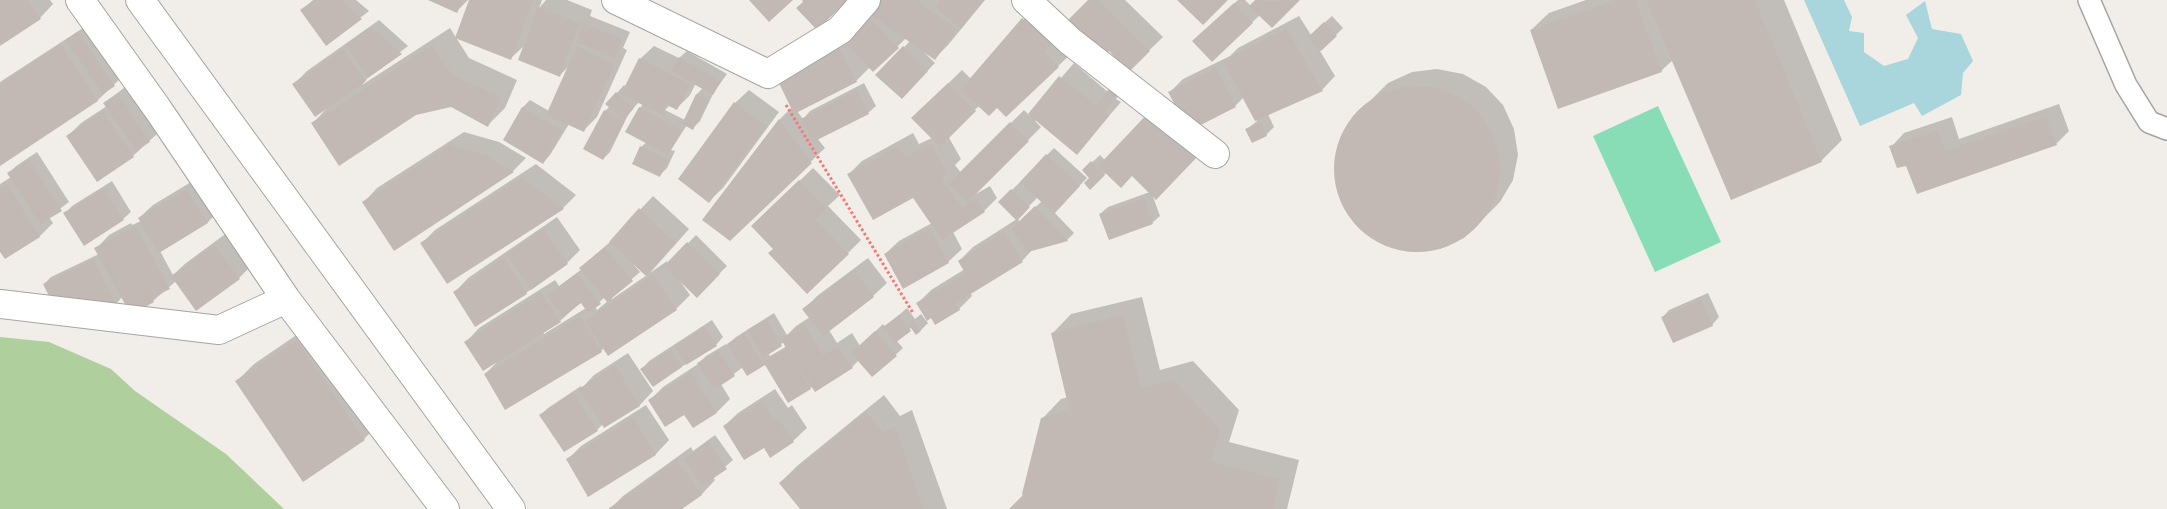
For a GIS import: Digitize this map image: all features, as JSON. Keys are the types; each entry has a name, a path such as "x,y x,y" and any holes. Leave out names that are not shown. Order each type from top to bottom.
{"street":[{"path":"80,0 157,108 286,299 445,509"},
{"path":"140,0 511,509"},
{"path":"616,0 768,74 840,30 866,0"},
{"path":"1026,0 1070,41 1215,154"},
{"path":"0,304 219,330 286,299"}],"lane":[{"path":"2089,0 2126,85 2149,122 2167,129"}],"path":[{"path":"768,74 913,313"}],"green space":[{"path":"1658,106 1721,242 1655,272 1593,136"},
{"path":"0,337 49,342 111,369 135,391 226,454 284,509 0,509"}],"water":[{"path":"1804,0 1844,0 1852,17 1849,31 1864,33 1864,52 1884,66 1908,59 1918,38 1906,15 1925,1 1932,29 1961,34 1973,61 1963,73 1961,95 1922,116 1914,103 1860,126"}],"building":[{"path":"0,0 28,0 41,19 0,46"},
{"path":"314,0 341,0 362,19 326,46 300,10"},
{"path":"428,0 463,0 457,13"},
{"path":"469,0 534,0 511,60 455,38"},
{"path":"749,0 793,0 769,22"},
{"path":"802,0 848,0 817,30 796,8 803,2"},
{"path":"879,0 916,0 957,29 935,60 870,14"},
{"path":"940,0 984,0 961,29 935,7"},
{"path":"1088,0 1099,0 1150,51 1129,72 1109,51 1103,57 1067,21"},
{"path":"1177,0 1228,0 1203,25"},
{"path":"1255,0 1300,0 1272,28 1249,6"},
{"path":"1615,0 1636,0 1662,72 1558,109 1530,30"},
{"path":"1646,0 1755,0 1822,162 1731,200"},
{"path":"1234,3 1253,23 1212,62 1192,41"},
{"path":"538,7 580,23 560,77 518,60"},
{"path":"863,11 899,48 873,72 838,36"},
{"path":"1022,18 1053,44 1045,52 1059,67 1006,117 997,108 989,116 960,90"},
{"path":"1324,22 1337,36 1321,51 1308,37"},
{"path":"583,23 623,39 615,58 576,42"},
{"path":"371,27 402,54 368,78 345,45"},
{"path":"1286,28 1323,91 1255,121 1223,61"},
{"path":"78,32 115,86 103,94 66,40"},
{"path":"61,44 98,101 0,166 0,85"},
{"path":"837,44 857,82 794,114 775,75"},
{"path":"432,45 452,75 501,97 488,127 451,107 416,115 339,166 311,123"},
{"path":"577,46 615,64 584,132 546,115"},
{"path":"903,46 928,71 902,99 875,75"},
{"path":"343,49 366,81 315,117 292,84"},
{"path":"679,57 721,81 713,95 671,71"},
{"path":"639,58 690,84 677,110 667,105 662,115 621,94"},
{"path":"1216,67 1236,107 1189,131 1168,92"},
{"path":"1059,76 1096,105 1109,89 1116,96 1104,113 1109,116 1077,155 1028,114"},
{"path":"948,83 976,111 940,147 911,118"},
{"path":"1409,86 1425,86 1449,92 1476,110 1494,137 1500,169 1494,201 1476,228 1449,246 1425,252 1409,252 1385,246 1364,233 1353,222 1340,201 1334,177 1334,161 1340,137 1353,116 1364,105 1385,92"},
{"path":"857,90 869,114 813,142 801,119"},
{"path":"616,92 634,108 624,120 605,104"},
{"path":"118,93 150,142 136,151 103,103"},
{"path":"696,94 708,100 693,130 682,124"},
{"path":"734,102 767,126 709,203 678,179"},
{"path":"522,107 563,131 543,164 503,140"},
{"path":"639,107 682,130 668,155 625,132"},
{"path":"604,110 625,121 603,160 583,149"},
{"path":"103,111 134,157 97,182 66,136"},
{"path":"1150,111 1199,155 1156,200 1132,176 1121,188 1098,166"},
{"path":"2046,116 2057,145 1917,194 1906,166 1897,168 1889,146 1938,130 1945,151"},
{"path":"779,119 812,163 730,241 702,220"},
{"path":"1010,122 1029,141 968,202 948,184"},
{"path":"1261,122 1267,136 1252,143 1245,129"},
{"path":"931,143 948,174 941,178 962,207 976,198 985,212 942,240 913,198 873,220 847,174 899,146 905,157"},
{"path":"450,144 485,155 514,172 394,251 362,202"},
{"path":"640,146 668,159 660,177 632,164"},
{"path":"1046,154 1080,186 1054,214 1020,182"},
{"path":"29,159 62,211 40,224 7,173"},
{"path":"1091,161 1105,175 1090,190 1084,183 1089,178 1082,170"},
{"path":"522,177 564,209 447,284 420,243"},
{"path":"799,180 827,209 816,220 849,254 807,294 768,253 773,249 751,226"},
{"path":"7,184 40,237 5,259 0,252 0,188"},
{"path":"104,188 124,220 84,246 63,213"},
{"path":"187,189 208,223 159,253 138,218"},
{"path":"1011,189 1030,207 1017,221 998,202"},
{"path":"1144,198 1153,224 1109,240 1099,214"},
{"path":"1035,206 1068,241 1028,252 1011,229"},
{"path":"639,208 676,243 646,276 609,242"},
{"path":"136,226 170,289 152,298 154,302 131,315 94,248"},
{"path":"930,228 949,263 903,289 884,254"},
{"path":"543,229 568,264 531,290 506,255"},
{"path":"1004,231 1023,262 956,303 960,310 935,325 931,318 927,321 916,303 965,273 958,261"},
{"path":"687,242 720,274 697,298 664,266"},
{"path":"215,245 240,279 196,311 171,276"},
{"path":"605,247 633,281 607,302 579,268"},
{"path":"504,258 527,294 475,327 453,292"},
{"path":"94,259 116,305 50,298 43,284"},
{"path":"854,270 874,297 823,336 802,309"},
{"path":"577,273 601,304 588,313 581,303 563,317 547,296"},
{"path":"653,274 677,310 608,356 585,321"},
{"path":"541,292 561,322 483,371 464,342"},
{"path":"1701,299 1713,326 1673,343 1661,317"},
{"path":"899,315 911,331 895,343 883,327"},
{"path":"1123,315 1141,388 1173,379 1220,429 1211,461 1280,479 1273,509 1009,509 1023,495 1041,418 1069,409 1051,333"},
{"path":"580,316 602,352 505,410 484,374"},
{"path":"766,319 782,346 763,358 747,330"},
{"path":"913,320 921,331 916,335 908,324"},
{"path":"804,324 823,355 838,346 853,368 815,392 789,353 811,389 788,403 765,365 747,376 727,344 744,333 762,362 786,348 781,339"},
{"path":"705,327 717,346 686,365 674,346"},
{"path":"875,331 897,356 872,377 851,353"},
{"path":"297,340 365,440 303,482 235,381"},
{"path":"671,349 682,367 653,387 640,369"},
{"path":"719,350 735,376 714,390 697,363"},
{"path":"615,365 640,406 604,428 579,389"},
{"path":"691,372 717,413 693,428 684,415 665,427 648,400"},
{"path":"573,392 598,431 564,452 539,415"},
{"path":"762,401 774,420 778,418 794,442 770,458 764,448 744,460 723,426"},
{"path":"866,412 883,432 895,426 924,509 800,509 779,483"},
{"path":"633,417 656,455 588,497 566,459"},
{"path":"708,442 727,469 702,486 683,459"},
{"path":"677,460 702,495 682,509 608,509"}]}
